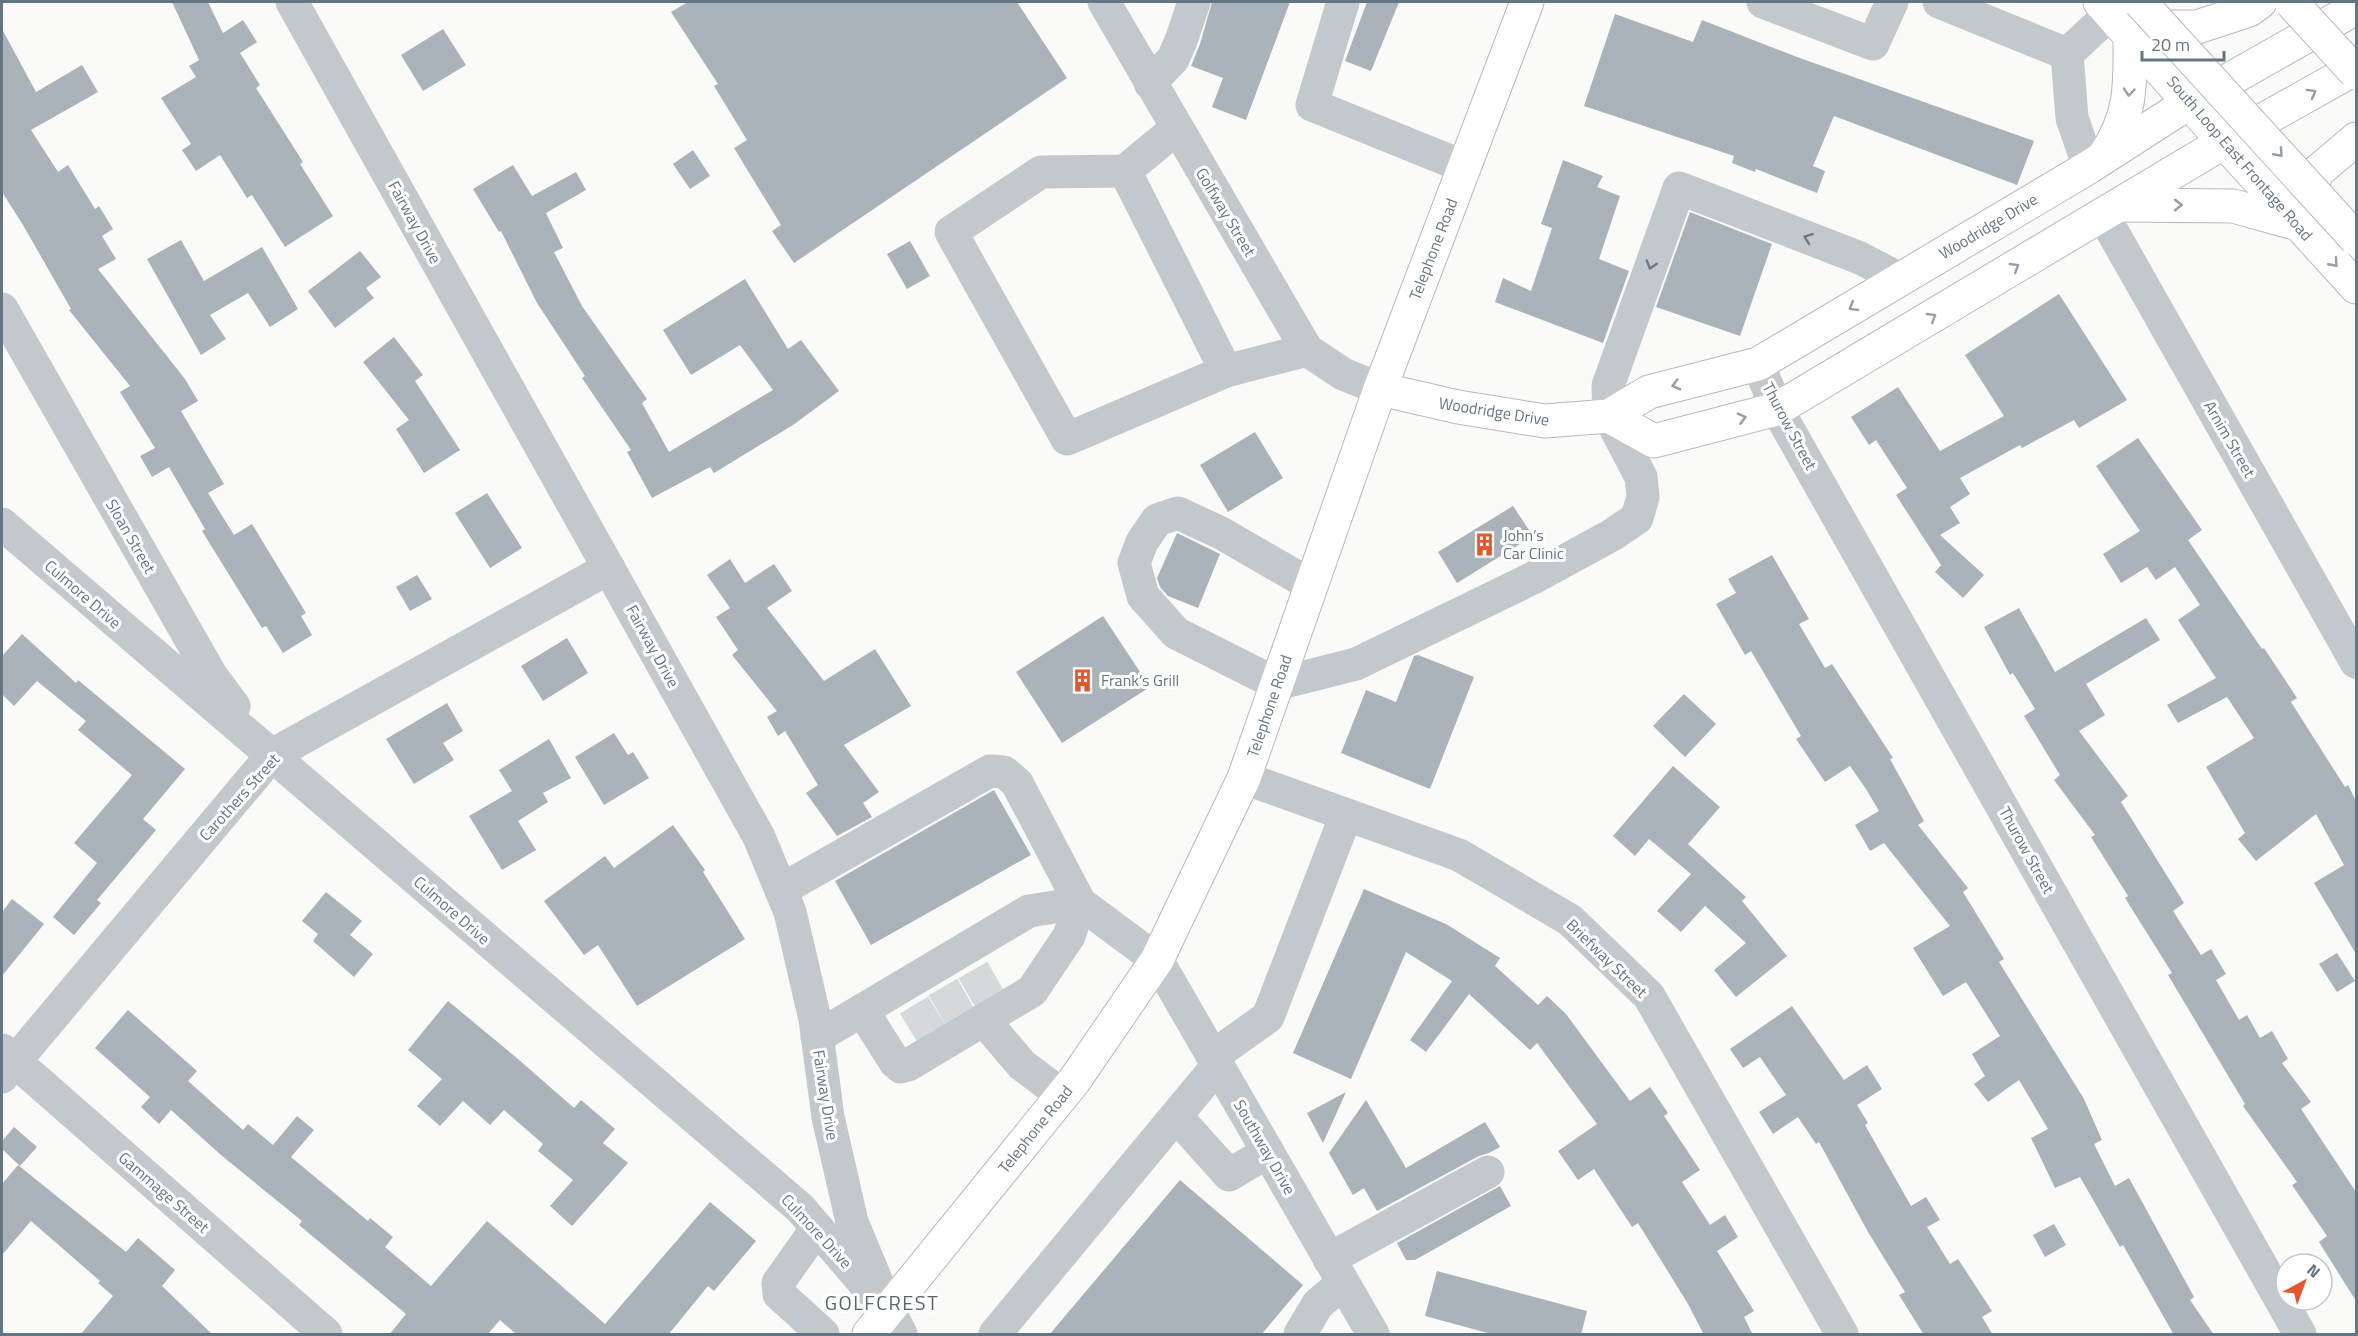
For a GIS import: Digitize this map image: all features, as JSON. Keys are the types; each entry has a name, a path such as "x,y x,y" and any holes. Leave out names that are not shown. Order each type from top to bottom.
{"main road":[{"name":"Telephone Road","path":"886,1327 1062,1095 1158,960 1244,778 1380,389 1527,2"},
{"path":"2121,16 2197,27 2249,10 2260,2"},
{"path":"2291,2 2356,73"},
{"name":"Woodridge Drive","path":"1380,389 1458,407 1545,421 1609,416 1649,392 1758,364 2096,162 2190,102 2356,9"},
{"path":"2096,162 2119,134 2128,103 2121,16"},
{"path":"2121,16 2356,239"},
{"name":"South Loop East Frontage Road","path":"2121,16 2224,142 2356,287"},
{"path":"1609,416 1654,441 1777,409 2224,142 2356,68"},
{"path":"2111,210 2233,206 2298,224 2317,172 2356,139"}],"street":[{"name":"Fairway Drive","path":"292,2 759,837 790,912 817,1037 828,1117 852,1221 886,1327"},
{"name":"Golfway Street","path":"1104,2 1307,350 1343,374 1380,389"},
{"path":"1150,82 1173,59 1194,2"},
{"path":"1343,2 1312,105 1465,167"},
{"path":"1763,2 1873,44 1892,2"},
{"path":"1939,2 2067,54"},
{"path":"2067,54 2121,16"},
{"path":"2067,54 2072,118 2096,162"},
{"path":"1177,129 1125,171 1041,172 951,232 1067,439 1226,371 1307,350"},
{"path":"1125,171 1226,371"},
{"path":"1311,585 1221,533 1178,513 1157,520 1142,542 1134,563 1143,596 1176,633 1277,684 1356,664 1533,578 1612,535 1636,518 1642,497 1641,477 1609,416 1608,386 1678,188 1860,258 1900,279"},
{"name":"Arnim Street","path":"2111,210 2356,662"},
{"name":"Sloan Street","path":"2,309 211,675 272,755"},
{"name":"Thurow Street","path":"1758,364 1777,409 2300,1335"},
{"name":"Culmore Drive","path":"2,524 800,1208 818,1228 886,1327"},
{"name":"Carothers Street","path":"6,1063 272,755 609,568"},
{"path":"781,890 990,771 1004,772 1017,783 1080,903 1158,960"},
{"name":"Briefway Street","path":"1244,778 1459,855 1570,920 1649,996 1842,1335"},
{"path":"995,1335 1176,1116 1215,1060 1268,1017 1346,814"},
{"path":"817,1037 862,1010 909,995 967,961 1029,911 1080,903"},
{"path":"862,1010 895,1062 901,1067 908,1065 935,1040 1032,991 1069,936 1080,903"},
{"name":"Southway Drive","path":"1158,960 1373,1335"},
{"path":"980,1016 1022,1065 1062,1095"},
{"name":"Gammage Street","path":"6,1063 326,1335"},
{"path":"1176,1116 1229,1174 1268,1152"},
{"path":"1300,1335 1336,1271 1488,1172"},
{"path":"818,1228 778,1282 779,1294 823,1335"}],"building":[{"path":"172,2 208,2 223,33 243,20 257,42 240,53 260,85 256,88 303,162 300,164 333,216 285,247 252,195 247,198 220,155 196,171 182,150 191,144 161,98 196,77 189,66 199,60"},
{"path":"688,2 1017,2 1067,78 794,263 772,231 781,225 734,148 747,140 714,86 718,84 671,12"},
{"path":"1212,2 1290,2 1246,120 1212,107 1223,78 1191,66"},
{"path":"1367,2 1399,2 1371,71 1345,61"},
{"path":"1615,14 1693,42 1702,20 1797,57 2034,141 2017,185 1834,116 1813,166 1825,171 1817,193 1756,169 1755,172 1732,163 1734,156 1584,106"},
{"path":"2,29 36,92 82,65 98,92 31,130 58,172 68,165 95,209 99,206 113,229 102,236 116,259 98,269 185,379 198,401 181,411 224,484 208,493 234,535 252,524 306,613 301,616 312,635 283,653 266,626 262,628 202,531 205,529 169,467 152,477 140,456 155,448 120,392 130,386 69,310 71,309 2,192"},
{"path":"443,29 466,65 423,91 401,55"},
{"path":"693,150 710,176 690,189 673,164"},
{"path":"1563,160 1603,176 1597,187 1620,196 1599,259 1629,271 1603,343 1495,302 1503,278 1531,291 1552,228 1541,224"},
{"path":"513,165 532,196 576,172 586,190 546,213 563,248 554,252 582,306 647,399 642,403 669,452 773,390 740,345 691,375 663,330 745,279 788,349 801,340 839,391 793,425 714,473 710,467 652,498 627,452 631,450 582,378 585,376 537,303 501,231 499,232 473,189"},
{"path":"1690,212 1772,244 1740,336 1656,307"},
{"path":"181,240 204,281 262,247 298,309 270,327 248,293 210,315 226,339 201,355 147,259"},
{"path":"910,241 930,276 907,289 887,254"},
{"path":"360,251 381,277 366,288 374,298 335,328 308,291"},
{"path":"2059,294 2127,400 2079,428 2074,420 2022,448 2020,445 1960,478 1970,494 1950,507 1960,523 1940,535 1984,575 1963,598 1935,572 1941,565 1896,495 1907,488 1876,440 1869,445 1851,417 1898,387 1940,451 2004,416 1965,355"},
{"path":"394,337 423,375 415,381 460,450 424,473 396,429 409,420 363,362"},
{"path":"1255,432 1283,478 1228,512 1200,465"},
{"path":"2138,438 2202,530 2188,540 2297,698 2291,702 2345,787 2348,785 2356,801 2356,954 2314,883 2344,865 2316,814 2256,861 2238,839 2245,833 2206,767 2254,738 2227,697 2178,723 2167,705 2216,678 2178,620 2200,605 2175,567 2156,580 2147,567 2121,583 2103,554 2140,531 2096,466"},
{"path":"487,493 522,548 490,568 455,513"},
{"name":"John’s Car Clinic","path":"1513,506 1533,536 1457,583 1438,552"},
{"path":"1177,533 1220,554 1198,608 1168,596 1160,587 1157,578"},
{"path":"1772,555 1809,619 1799,624 1825,668 1832,664 1893,758 1890,759 1924,821 1918,825 1968,888 1963,892 2004,959 1999,962 2084,1099 2102,1140 2094,1144 2115,1186 2129,1178 2194,1297 2190,1300 2214,1335 2174,1335 2123,1245 2120,1247 2080,1177 2055,1188 2031,1138 2048,1129 2019,1080 1988,1102 1974,1084 1985,1076 1972,1054 2000,1036 1966,982 1943,996 1913,948 1950,926 1884,843 1870,851 1855,825 1879,811 1866,789 1850,766 1825,782 1796,739 1801,736 1751,651 1745,655 1716,604 1736,593 1728,579"},
{"path":"730,559 745,583 774,564 792,591 767,608 824,681 875,649 911,706 844,745 879,792 863,803 872,817 837,836 806,793 818,785 785,731 778,736 767,717 777,711 732,655 738,650 716,617 730,608 707,575"},
{"path":"417,575 432,599 410,611 396,587"},
{"path":"2019,608 2055,672 2146,618 2160,640 2086,684 2105,715 2079,731 2128,796 2121,802 2184,903 2173,911 2201,955 2211,949 2226,974 2216,980 2239,1020 2247,1015 2260,1038 2272,1031 2288,1059 2282,1063 2311,1102 2301,1109 2356,1192 2356,1301 2334,1266 2334,1252 2325,1252 2319,1242 2327,1236 2292,1185 2297,1182 2243,1106 2245,1104 2168,975 2172,973 2125,898 2128,896 2091,837 2095,835 2054,780 2060,775 2024,716 2035,709 2013,673 2010,675 1984,627"},
{"name":"Frank’s Grill","path":"1103,616 1150,687 1062,743 1016,672"},
{"path":"22,634 76,683 78,680 185,769 143,819 156,830 97,900 101,903 74,935 53,917 97,863 74,843 132,775 78,730 86,721 37,681 14,706 2,694 2,656"},
{"path":"567,638 588,673 543,701 521,666"},
{"path":"1418,655 1474,677 1430,789 1341,753 1366,690 1396,702 1414,656"},
{"path":"1684,694 1716,724 1685,757 1653,726"},
{"path":"447,703 463,731 443,743 454,760 414,784 386,739"},
{"path":"614,733 628,755 633,752 649,778 604,805 575,757"},
{"path":"549,739 571,778 543,793 548,802 518,821 536,850 502,870 469,816 512,791 499,770"},
{"path":"1673,766 1720,807 1688,844 1746,897 1742,901 1787,956 1736,997 1714,970 1746,943 1705,906 1681,932 1657,911 1691,874 1649,839 1635,856 1613,836"},
{"path":"994,790 1031,855 871,945 835,881"},
{"path":"673,825 705,870 703,872 745,939 637,1006 598,945 584,955 544,901 605,856 614,868"},
{"path":"1364,889 1446,924 1500,958 1495,966 1538,1005 1547,996 1566,1014 1630,1101 1650,1087 1668,1113 1664,1116 1700,1170 1682,1182 1710,1225 1725,1215 1738,1237 1717,1251 1754,1311 1744,1317 1753,1335 1704,1335 1688,1304 1638,1223 1632,1227 1594,1169 1578,1180 1558,1151 1597,1124 1537,1043 1530,1050 1469,994 1426,1052 1410,1040 1452,981 1406,952 1351,1079 1293,1053"},
{"path":"326,892 362,921 350,935 373,954 354,977 313,941 318,934 302,921"},
{"path":"12,899 44,924 2,976 2,912"},
{"path":"2337,953 2355,981 2337,992 2319,964"},
{"path":"448,1001 574,1108 581,1100 615,1129 603,1143 628,1163 572,1226 550,1206 573,1180 538,1151 543,1144 504,1110 490,1125 463,1101 440,1126 417,1106 442,1079 408,1050"},
{"path":"1792,1006 1844,1080 1867,1065 1882,1089 1857,1105 1868,1123 1865,1125 1911,1206 1926,1197 1940,1220 1927,1227 1950,1264 1958,1259 1992,1311 1982,1317 1993,1335 1924,1335 1899,1295 1905,1292 1868,1232 1819,1142 1816,1144 1798,1117 1773,1134 1759,1112 1786,1095 1760,1057 1743,1068 1730,1049"},
{"path":"128,1010 197,1071 188,1081 243,1130 248,1124 273,1145 297,1116 314,1130 291,1157 368,1221 370,1218 393,1237 385,1247 431,1286 487,1221 605,1324 710,1202 756,1241 714,1291 708,1286 668,1335 517,1335 500,1320 487,1335 389,1335 406,1314 299,1225 302,1221 221,1155 171,1110 159,1124 141,1107 150,1097 95,1048"},
{"path":"1346,1092 1323,1143 1307,1113"},
{"path":"1366,1100 1406,1168 1485,1122 1500,1147 1377,1211 1364,1188 1353,1195 1329,1153"},
{"path":"14,1127 37,1147 20,1166 2,1149 2,1141"},
{"path":"18,1165 126,1252 138,1238 175,1270 162,1286 213,1335 80,1335 113,1296 98,1283 100,1281 31,1221 2,1255 2,1184"},
{"path":"1180,1180 1303,1285 1261,1335 1049,1335"},
{"path":"1500,1186 1511,1206 1415,1260 1406,1260 1397,1243"},
{"path":"2054,1224 2066,1245 2045,1257 2033,1235"},
{"path":"1437,1271 1587,1311 1581,1335 1495,1335 1425,1316"}],"tunnel":[{"path":"973,970 990,1000"},
{"path":"943,987 960,1017"},
{"path":"914,1005 931,1033"}],"place":[{"name":"John’s Car Clinic","path":"1485,544"},
{"name":"Frank’s Grill","path":"1083,680"}],"district":[{"name":"GOLFCREST","path":"882,1302"}]}
